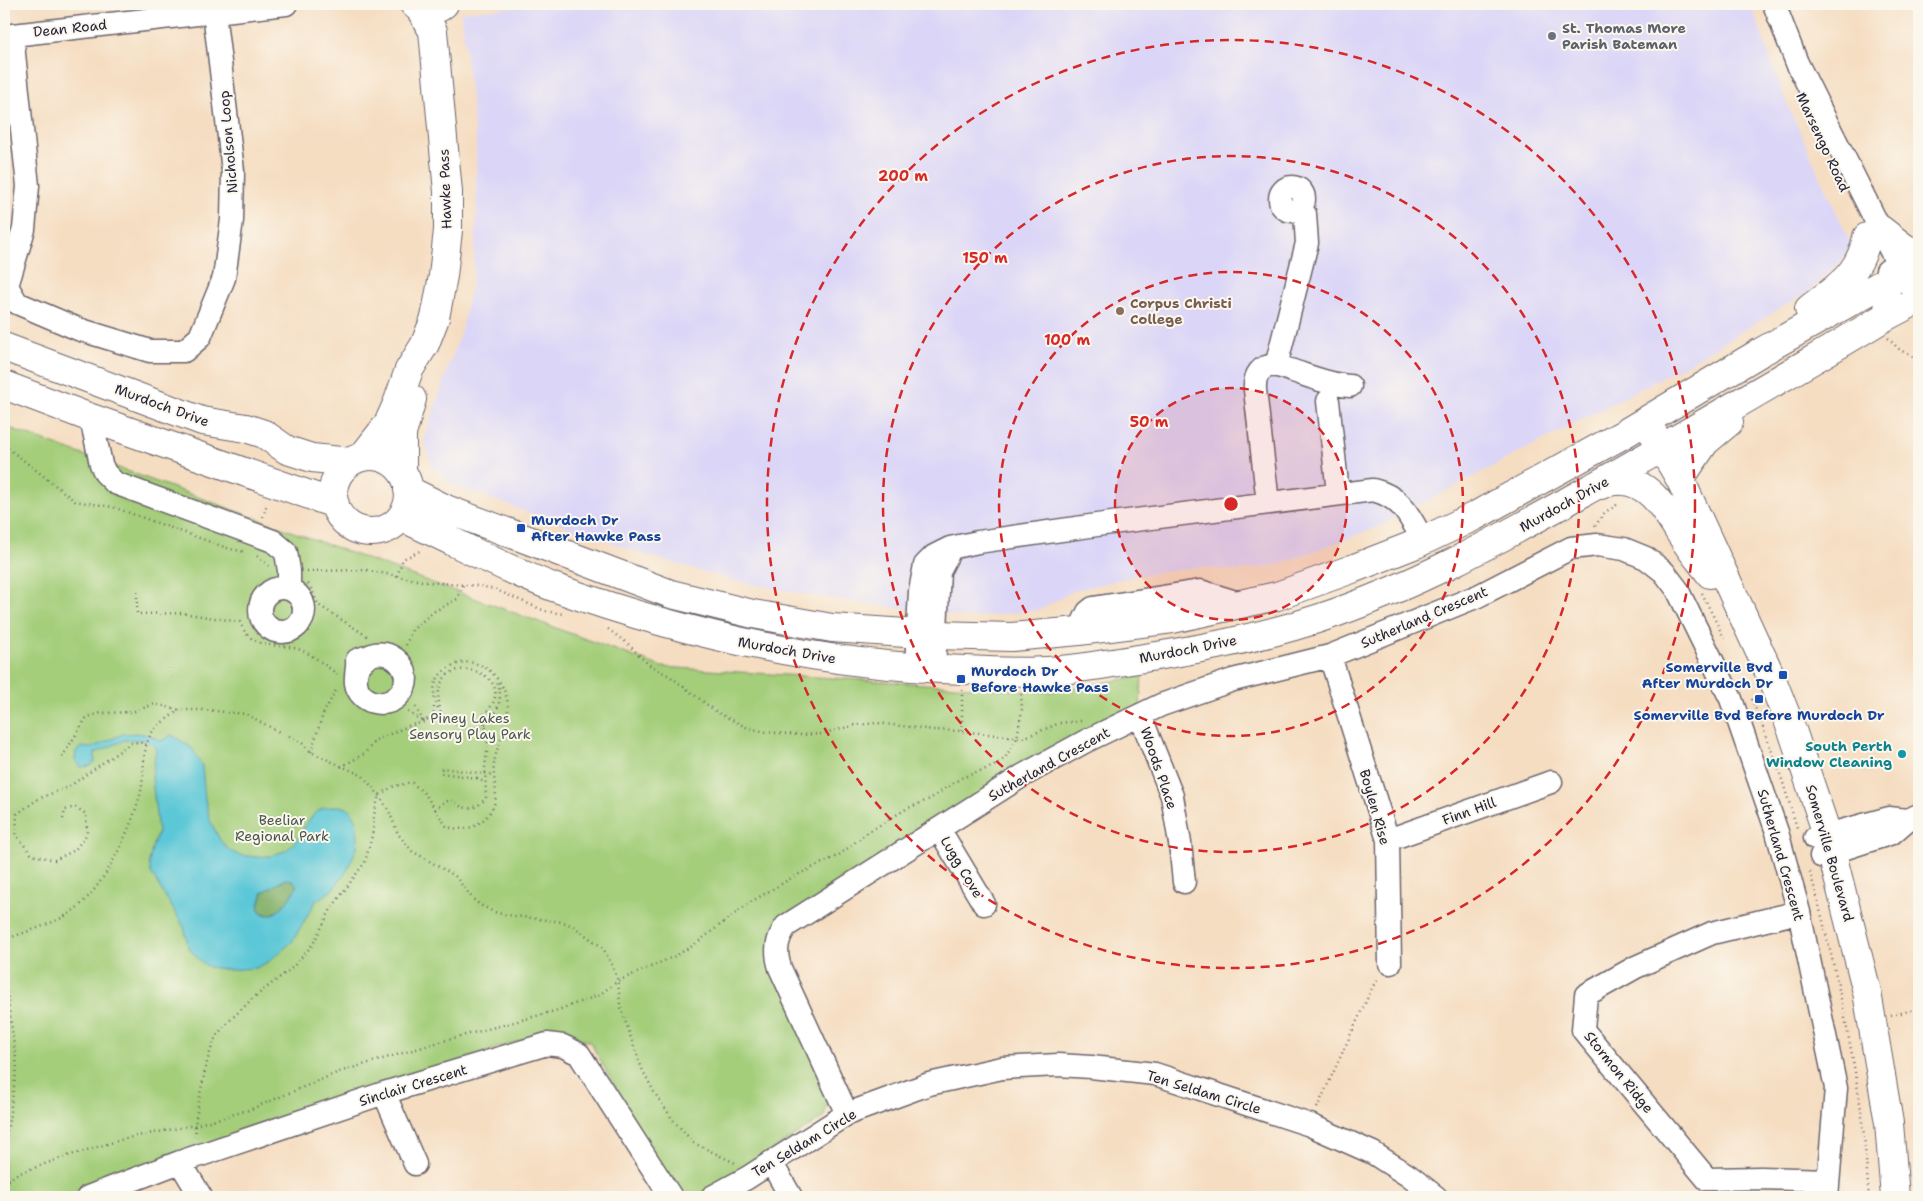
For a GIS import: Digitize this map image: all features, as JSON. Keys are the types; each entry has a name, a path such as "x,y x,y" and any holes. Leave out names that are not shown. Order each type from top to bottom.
{"main road":[{"name":"Hawke Pass","path":"356,459 388,424 398,404 409,370 425,344 435,318 443,276 449,212 431,11"},
{"path":"1761,352 1802,315 1850,276 1864,254 1874,233 1906,249 1919,253"},
{"path":"405,481 446,509 671,594 753,614 832,628 926,634 1012,636 1079,631 1172,619 1277,596 1352,569 1475,516 1919,263"},
{"name":"Murdoch Drive","path":"401,517 437,533 482,557 526,576 640,615 742,643 809,656 925,669 1003,672 1061,670 1177,653 1272,632 1321,618 1398,588 1465,557 1523,527 1655,453 1827,351 1885,327 1919,300"},
{"name":"Hawke Pass","path":"405,481 402,434 420,375 425,344"},
{"name":"Murdoch Drive","path":"4,347 202,421 246,428 264,434 287,450 312,458 356,459"},
{"path":"1680,479 1705,442 1745,409 1827,351"},
{"path":"4,385 97,433 260,478 334,504"},
{"path":"97,433 116,388"},
{"name":"Somerville Boulevard","path":"1639,424 1655,453 1757,676 1824,845 1861,1020 1884,1197"},
{"name":"Somerville Boulevard","path":"1655,453 1680,479 1769,672 1793,733 1867,992 1888,1123 1895,1197"},
{"path":"374,456 385,458 395,464 405,481 408,502 401,517 394,524 384,529 364,531 354,528 345,521 334,504 334,485 343,468 356,459 374,456"},
{"path":"1593,487 1616,480 1629,481 1643,488 1664,507 1685,542 1710,574"}],"street":[{"name":"Dean Road","path":"8,35 286,4"},
{"name":"Marsengo Road","path":"1760,4 1769,26 1874,233 1894,257 1885,327"},
{"name":"Marsengo Road","path":"1774,4 1797,63 1874,233"},
{"name":"Nicholson Loop","path":"8,35 28,186 24,229 8,286 17,303 78,330 150,351 184,351 200,337 224,278 232,220 233,171 214,12"},
{"path":"1276,366 1307,243 1305,214 1301,208"},
{"path":"1892,277 1902,282 1919,281"},
{"path":"1268,503 1254,380 1257,374 1264,368 1276,366 1338,385 1350,386"},
{"path":"1328,401 1338,493"},
{"path":"97,433 100,464 105,473 115,483 272,541 286,552 290,571 296,584"},
{"path":"925,669 926,634 920,591 925,566 934,556 950,548 978,542 1338,493 1373,490 1388,494 1409,515 1423,540"},
{"name":"Sutherland Crescent","path":"847,1114 780,968 776,955 778,939 786,926 1022,776 1140,715 1178,698 1234,680 1330,656 1478,596 1571,548 1598,545 1624,549 1646,558 1664,572 1678,589 1731,699 1777,832 1799,912 1836,1088 1828,1189"},
{"name":"Boylen Rise","path":"1330,656 1388,840 1390,963"},
{"name":"Woods Place","path":"1140,715 1172,796 1184,882"},
{"name":"Finn Hill","path":"1388,840 1551,782"},
{"path":"1824,845 1889,818 1913,818"},
{"name":"Lugg Cove","path":"939,829 984,904"},
{"name":"Stormon Ridge","path":"1799,912 1712,932 1636,967 1586,995 1583,1030 1707,1179 1762,1178 1828,1189"},
{"name":"Sinclair Crescent","path":"88,1197 190,1159 384,1093 547,1044 563,1046 579,1054 671,1197"},
{"name":"Ten Seldam Circle","path":"712,1197 747,1178 847,1114 928,1084 1002,1068 1058,1065 1155,1074 1310,1125 1372,1153 1409,1176 1436,1197"},
{"path":"384,1093 415,1164"},
{"path":"190,1159 201,1197"},
{"path":"771,1162 791,1197"}],"path":[{"path":"1885,327 1900,350 1919,360"},
{"path":"137,592 137,614 182,614 240,622 243,630 264,645 359,661 317,602 311,588 296,584"},
{"path":"405,645 412,630 433,612 457,599 463,585"},
{"path":"190,1159 206,1062 214,1040 223,1027 293,967 313,944 331,909 365,862 373,832 374,815 379,795 392,787 411,782 425,794 447,827 461,830 476,826 490,814 496,802 494,759 504,732 508,709 506,693 486,666 463,663 448,669 437,682 434,690 434,714 424,722 404,727 376,740 364,754 341,767"},
{"path":"435,811 444,802 452,800 458,806 468,809 480,805 486,798 487,732 482,716 492,706 494,688 484,674 476,670 463,669 453,672 440,686 438,698 441,713"},
{"path":"484,674 488,669"},
{"path":"434,702 441,713 456,725 472,729 481,727 490,721 499,706 499,687 496,678"},
{"path":"311,752 323,714 338,685"},
{"path":"962,731 962,689 971,690"},
{"path":"4,1183 17,1174 64,1157 127,1138 195,1125 249,1110 339,1072 554,1011 599,995 618,981 675,956 694,945 749,903 795,876 839,855 867,833 906,809 930,799 961,778 994,766 1004,758 1017,738 1022,709 1021,690"},
{"path":"1015,691 1026,690"},
{"path":"62,757 87,717 101,713 132,712 155,704 180,710 246,714 281,732"},
{"path":"4,940 42,926 73,911 92,894 124,840 141,791 147,744 151,735 180,710"},
{"path":"289,736 302,743 311,752 363,776 379,795 389,811 398,834 412,851 455,876 480,905 494,912 552,920 573,926 603,948 618,981 620,1005 642,1069 654,1092 672,1120 694,1143 736,1164 747,1178"},
{"path":"63,819 65,810 75,807 86,814 87,834 75,850 55,860 32,855 16,835 17,814 38,799 70,786 131,743 147,744"},
{"path":"485,783 476,778 442,774 442,768 494,777"},
{"path":"1310,1125 1372,986 1390,963"},
{"path":"4,972 17,1066 4,1152"}],"shaded area":[{"name":"Corpus Christi College","path":"550,4 1751,4 1785,99 1851,244 1839,263 1808,292 1691,362 1378,527 1277,565 1240,571 1197,567 1129,577 1073,591 1039,610 971,618 813,596 736,581 648,556 453,485 432,467 424,439 461,331 473,277 477,212 476,142 461,12"}],"green space":[{"name":"Beeliar Regional Park","path":"4,426 662,667 1048,692 1142,676 1140,707 771,932 829,1092 827,1106 823,1118 703,1193 685,1193 670,1185 590,1042 552,1030 54,1197 4,1197"},
{"path":"286,879 293,880 297,886 290,897 274,913 269,915 263,913 258,908 263,892"}],"water":[{"path":"137,733 149,735 161,741 172,735 192,748 202,766 205,799 210,820 220,840 230,851 239,855 270,856 287,850 301,835 304,827 314,814 323,808 340,806 350,809 356,819 358,838 357,847 347,871 332,890 316,901 292,942 268,962 256,968 229,970 209,967 201,962 189,948 184,927 151,873 149,862 153,844 158,833 152,777 156,749 147,740 125,740 95,753 95,761 91,766 81,767 75,760 76,751 81,747 91,748 123,734","holes":["286,879 293,880 297,886 280,909 269,915 263,914 258,908 263,892"]}],"place":[{"name":"St. Thomas More Parish Bateman","path":"1552,36"},
{"name":"Corpus Christi College","path":"1120,311"},
{"name":"Murdoch Dr After Hawke Pass","path":"521,528"},
{"name":"Somerville Bvd After Murdoch Dr","path":"1783,675"},
{"name":"Murdoch Dr Before Hawke Pass","path":"961,679"},
{"name":"Somerville Bvd Before Murdoch Dr","path":"1759,699"},
{"name":"South Perth Window Cleaning","path":"1902,754"}],"park label":[{"name":"Piney Lakes Sensory Play Park","path":"470,726"}]}
